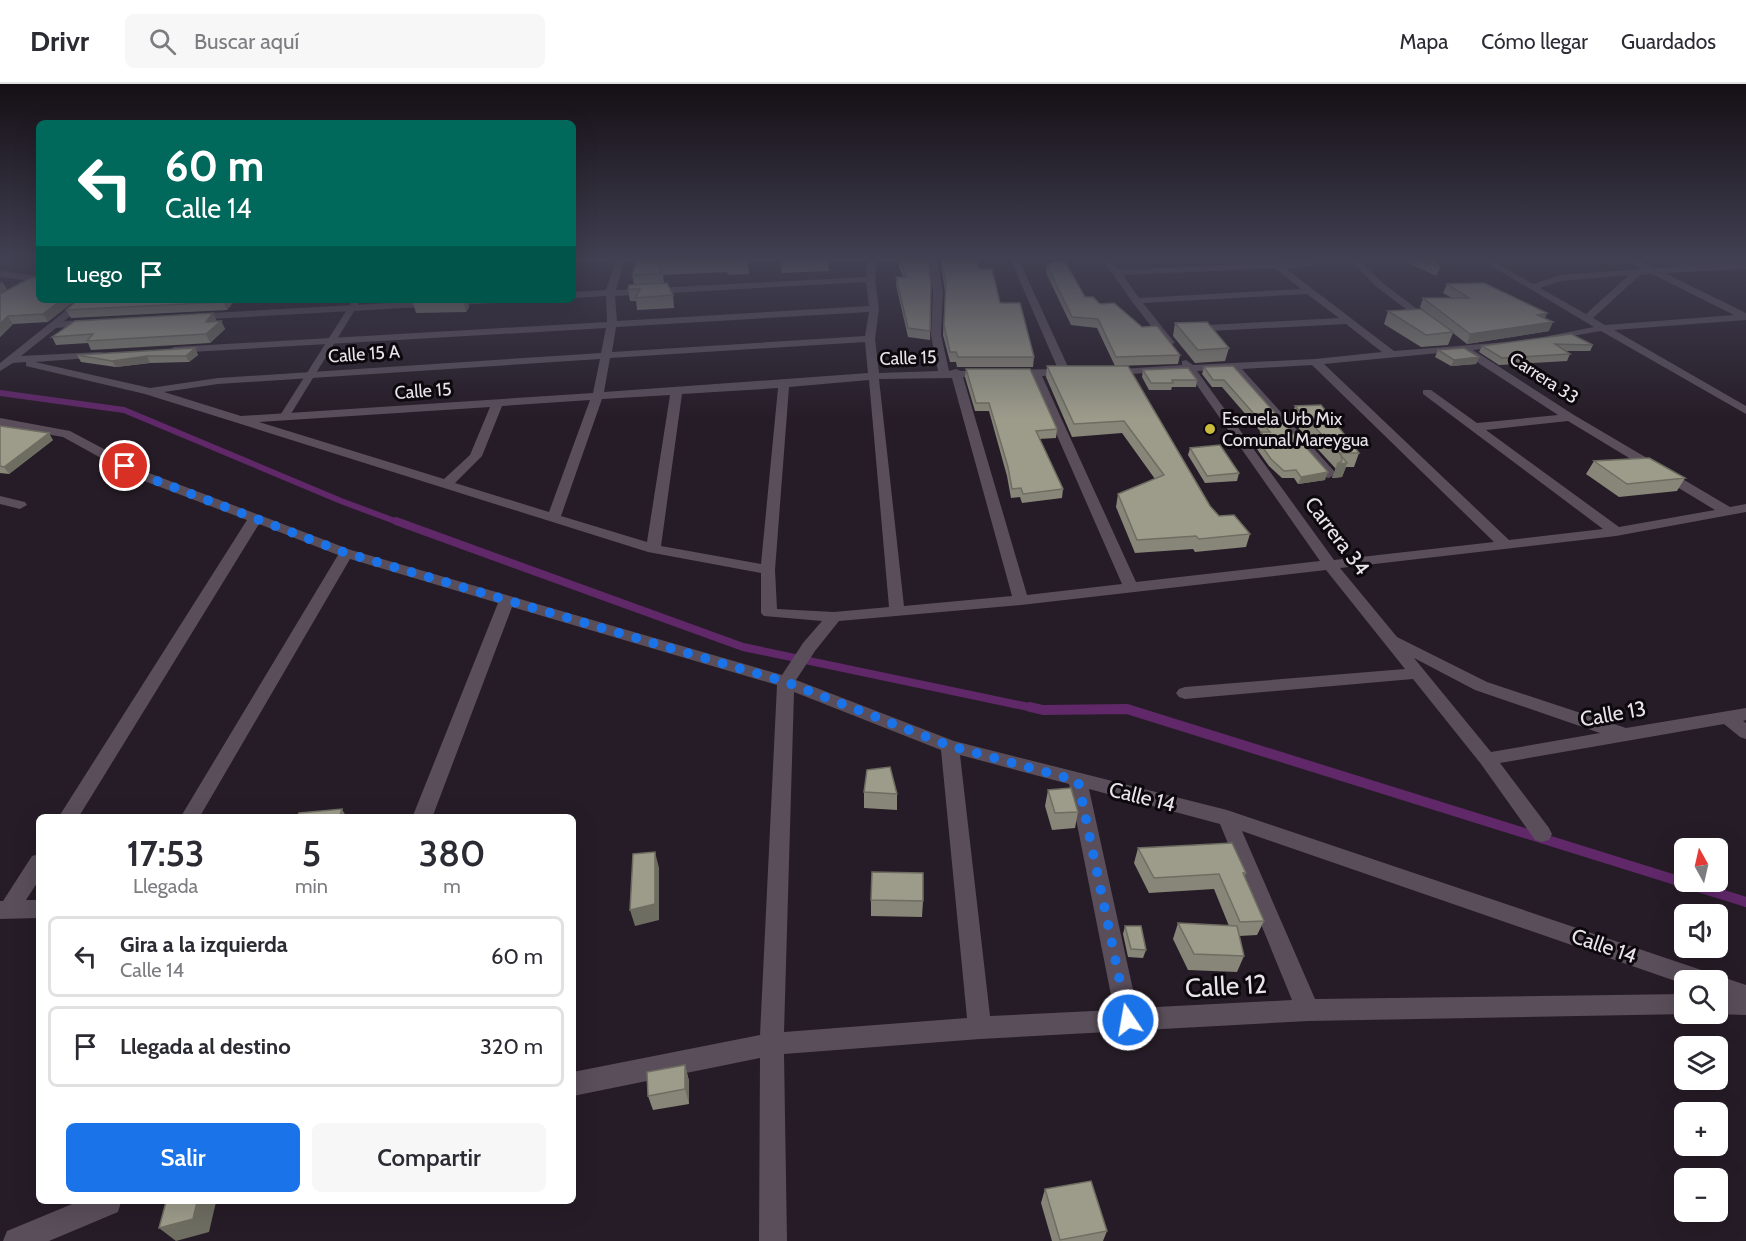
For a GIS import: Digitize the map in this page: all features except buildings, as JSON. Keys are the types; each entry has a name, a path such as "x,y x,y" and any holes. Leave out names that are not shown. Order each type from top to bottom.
{"street":[{"path":"0,368 70,312"},
{"path":"185,318 258,312"},
{"path":"554,517 598,395 607,355 612,323 611,312"},
{"path":"165,351 818,312"},
{"path":"874,312 870,339 897,610"},
{"path":"937,312 936,335 1021,600"},
{"name":"Calle 15","path":"237,420 677,389 784,384 873,376 1071,372 1041,312"},
{"name":"Carrera 34","path":"1148,312 1166,331 1331,566 1487,759 1542,834"},
{"path":"1335,312 1393,356"},
{"name":"Carrera 33","path":"1415,312 1464,349 1570,417 1729,512"},
{"path":"1575,312 1746,411"},
{"path":"1587,319 1595,312"},
{"path":"1545,339 1603,328 1746,317"},
{"path":"1184,330 1347,321"},
{"path":"54,325 102,323"},
{"path":"1580,334 1615,335 1746,326"},
{"name":"Calle 15 A","path":"148,391 218,381 310,374 870,339"},
{"path":"1098,372 1134,377 1191,369 1393,356 1511,343"},
{"path":"11,360 106,354"},
{"path":"11,360 148,391 653,549 768,570"},
{"path":"1315,362 1506,545"},
{"path":"1235,367 1329,474"},
{"path":"1035,372 1131,587"},
{"path":"784,384 768,570 769,613 834,617 1021,600 1616,532 1746,508"},
{"path":"653,549 677,389"},
{"path":"1428,392 1616,532"},
{"path":"447,484 476,456 498,402"},
{"path":"1477,427 1570,417"},
{"name":"Calle 14","path":"0,422 66,434 144,476 346,553 507,600 789,676 950,746 1227,818 1674,970"},
{"path":"0,500 20,505"},
{"path":"70,814 255,519"},
{"path":"191,814 346,553"},
{"path":"424,814 507,600"},
{"path":"772,1241 772,1044 789,676 834,617"},
{"path":"1389,638 1481,686 1626,735"},
{"path":"1185,693 1418,673"},
{"name":"Calle 13","path":"1487,759 1746,714"},
{"path":"1727,717 1746,733"},
{"path":"950,746 980,1028"},
{"path":"1078,781 1128,1020"},
{"path":"1227,818 1308,1010"},
{"path":"5,910 36,866"},
{"path":"5,910 36,909"},
{"path":"1728,989 1746,995"},
{"path":"1728,1005 1746,1004"},
{"name":"Calle 12","path":"576,1083 772,1044 980,1028 1308,1010 1674,1005"},
{"path":"18,1241 103,1204"}],"lane":[{"path":"284,417 350,312"}],"waterway":[{"path":"0,393 124,410 341,501 400,523"},
{"path":"396,521 743,647 1038,709"},
{"path":"1030,707 1043,710 1127,709 1746,902"}],"place":[{"name":"Escuela Urb Mix Comunal Mareygua","path":"1210,429"}],"route":[{"path":"125,466 144,476 346,553 786,682 950,746 1078,781 1128,1020"}]}
